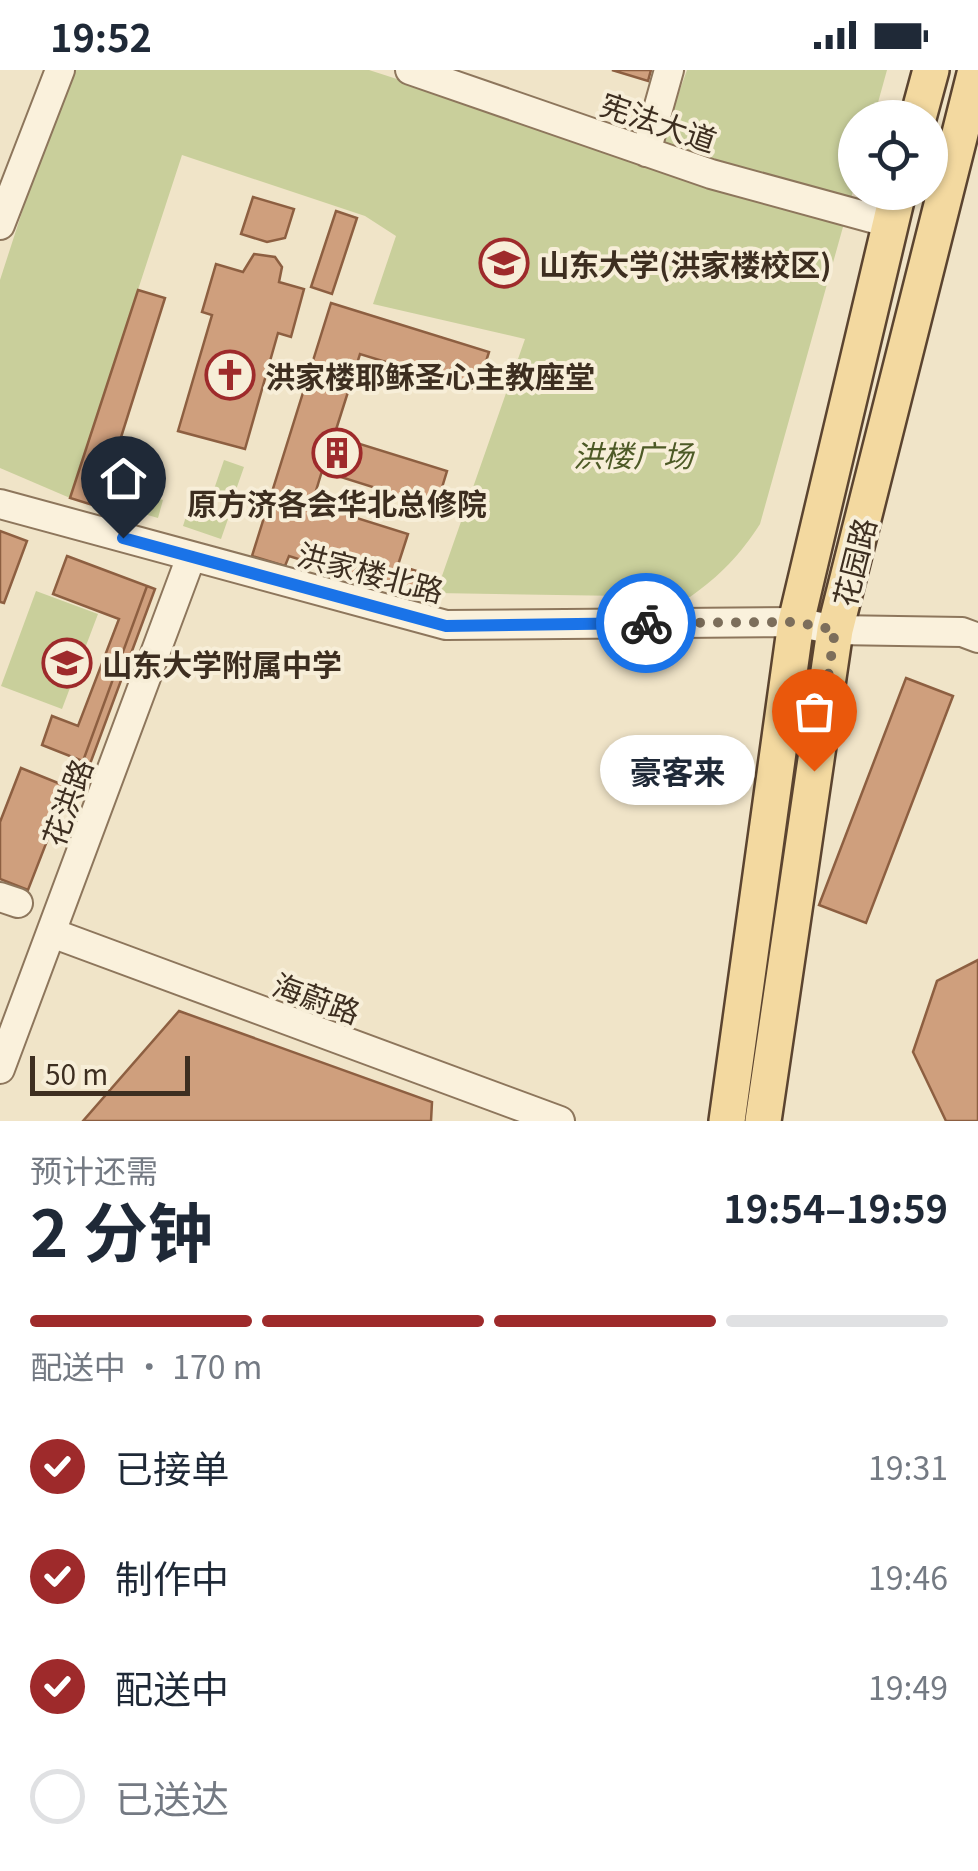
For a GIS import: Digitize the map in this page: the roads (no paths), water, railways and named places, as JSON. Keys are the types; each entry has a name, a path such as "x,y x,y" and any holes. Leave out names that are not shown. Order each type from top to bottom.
{"main road":[{"path":"923,100 931,70"},
{"name":"花园路","path":"763,1121 835,630 972,106 976,70"},
{"name":"花园路","path":"727,1121 796,622 894,210"}],"street":[{"path":"0,225 60,70"},
{"name":"宪法大道","path":"410,70 711,174 838,198"},
{"path":"646,152 669,70"},
{"name":"洪家楼北路","path":"0,504 446,626 796,622 835,630 962,632 978,638"},
{"name":"花洪路","path":"0,1068 190,558"},
{"name":"海蔚路","path":"52,933 510,1112 560,1121"}],"place":[{"name":"山东大学(洪家楼校区)","path":"504,263"},
{"name":"洪家楼耶稣圣心主教座堂","path":"230,375"},
{"name":"原方济各会华北总修院","path":"337,453"},
{"name":"山东大学附属中学","path":"67,663"},
{"name":"豪客来","path":"814,771"}],"park label":[{"name":"洪楼广场","path":"633,454"}]}
